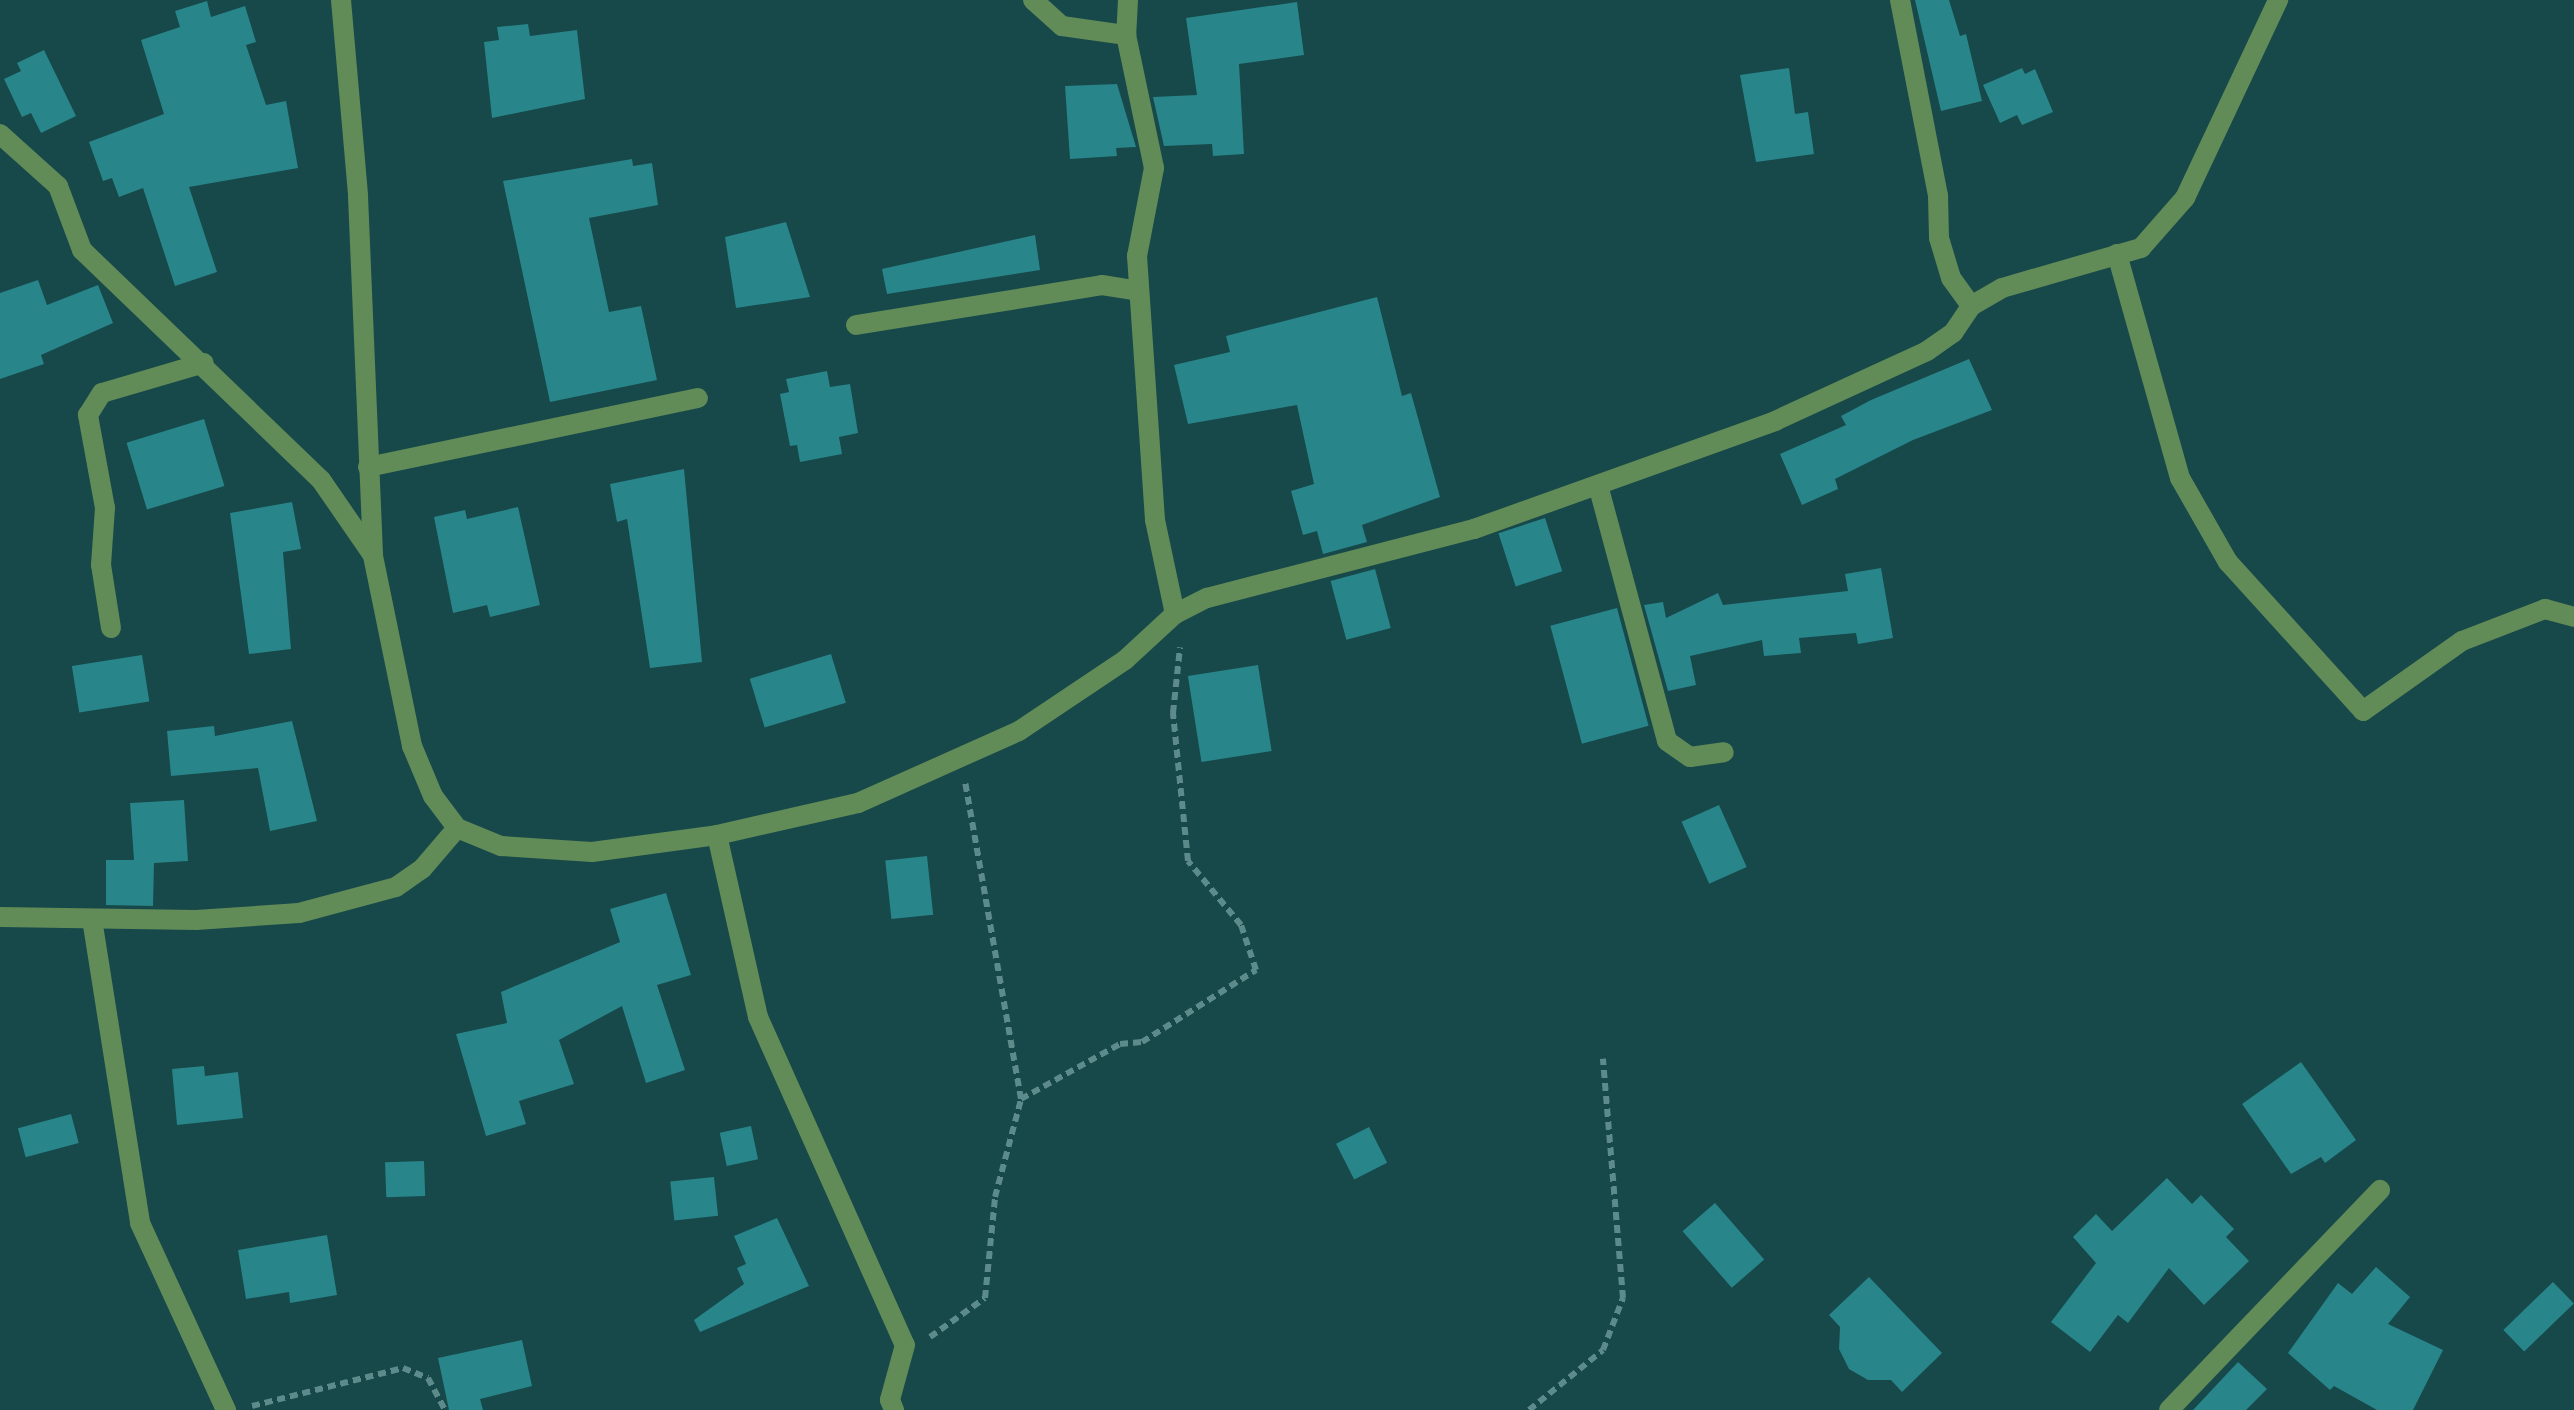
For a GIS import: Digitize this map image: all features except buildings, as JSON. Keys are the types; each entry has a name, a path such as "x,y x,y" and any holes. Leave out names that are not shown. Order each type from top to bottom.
{"street":[{"path":"341,0 358,196 373,556 412,746 434,796 457,828 500,846 592,852 717,835 858,803 1019,731 1095,680 1175,614 1264,581 1474,530 1598,485 1885,376 1953,333 1971,306 2032,276 2141,248 2185,198 2278,0"},
{"path":"1033,0 1062,26 1126,34"},
{"path":"1128,0 1126,34 1154,168 1137,256 1155,520 1175,614"},
{"path":"1900,0 1938,196 1939,238 1951,278 1971,306"},
{"path":"0,134 58,186 82,250 204,363 321,480 373,556"},
{"path":"2117,254 2180,478 2228,562 2363,710 2462,641 2545,609 2574,618"},
{"path":"856,325 1102,285 1139,291"},
{"path":"110,628 100,566 105,508 88,416 102,392 204,363"},
{"path":"368,468 698,398"},
{"path":"1598,485 1667,742 1690,757 1724,752"},
{"path":"0,917 92,920 299,913 396,887 422,870 457,828"},
{"path":"717,835 758,1017 905,1345 890,1400 894,1410"},
{"path":"92,920 140,1223 226,1410"},
{"path":"2169,1410 2380,1190"}],"path":[{"path":"1022,1099 1120,1044 1142,1042 1256,970 1241,926 1188,861 1178,807 1185,778 1173,713 1181,650 1175,614"},
{"path":"905,1345 945,1332 985,1298 996,1197 1022,1099 962,758"},
{"path":"1529,1410 1603,1350 1623,1298 1603,1060"},
{"path":"234,1410 403,1368 428,1378 445,1410"}]}
